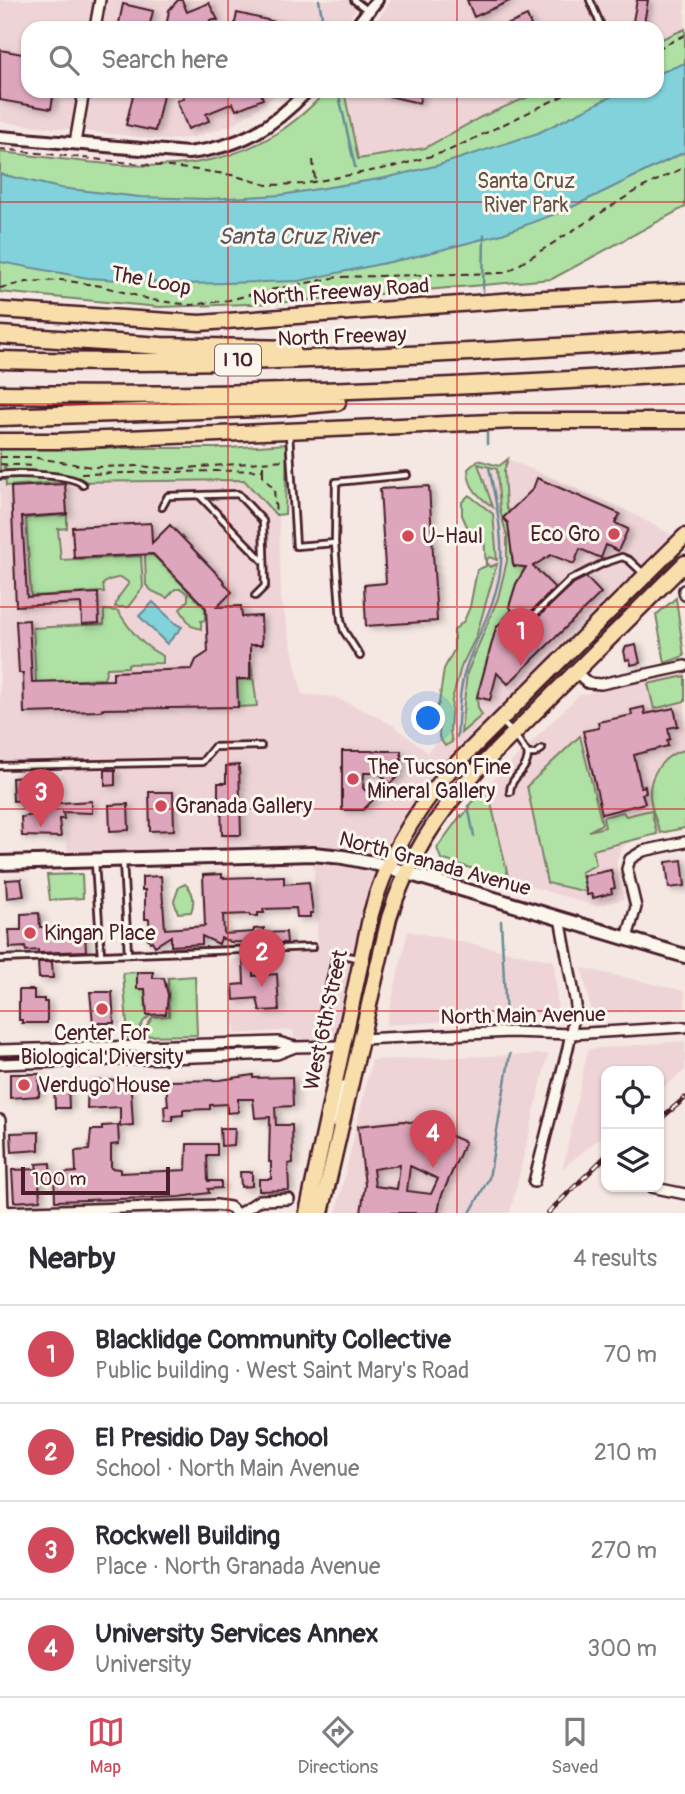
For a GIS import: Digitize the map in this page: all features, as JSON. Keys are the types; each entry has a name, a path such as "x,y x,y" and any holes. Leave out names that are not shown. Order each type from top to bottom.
{"highway":[{"path":"0,335 161,346 476,352"},
{"name":"North Freeway","path":"0,360 310,360 685,339"},
{"name":"I 10","path":"0,394 128,396 474,387 685,373"},
{"path":"0,417 282,407 474,387"}],"main road":[{"name":"North Freeway Road","path":"0,310 200,323 514,300 685,291"},
{"path":"0,441 59,441 515,421 685,421"},
{"name":"West 6th Street","path":"306,1213 375,898 387,867 406,831 450,770 685,536"},
{"name":"West 6th Street","path":"321,1213 389,918 406,872 430,828 445,806 514,734 685,563"},
{"name":"North Granada Avenue","path":"0,863 325,855 406,872 685,956"}],"street":[{"path":"96,21 100,0"},
{"path":"360,21 377,0"},
{"path":"75,144 83,98"},
{"path":"0,137 188,153 219,150 246,139 285,114 300,98"},
{"path":"575,671 588,683 601,684 685,666"},
{"path":"627,938 636,907 627,869 630,859 643,851 685,842"},
{"path":"534,1182 571,1034 575,997 560,918"},
{"name":"North Main Avenue","path":"361,1039 511,1032 571,1034 685,1027"},
{"path":"0,1050 278,1042 295,1047 342,1046"},
{"path":"0,1065 277,1054 295,1047"},
{"name":"West 6th Street","path":"313,1183 328,1130 356,1058"},
{"path":"0,1120 2,1212 216,1205 230,1207 238,1213 260,1200 289,1199"},
{"path":"664,1190 685,1194"}],"lane":[{"path":"354,0 368,11"},
{"path":"590,0 599,21"},
{"path":"289,430 296,546 335,543"},
{"path":"0,475 67,478 79,480 83,485"},
{"path":"360,656 344,631 341,620 335,543 336,482 407,475"},
{"path":"162,507 168,496 238,494 263,521 265,586 255,596"},
{"path":"200,495 264,562"},
{"path":"511,637 564,585 580,573 614,559 622,557 633,563 660,588"},
{"path":"500,720 528,754 527,766 511,782 510,792"},
{"path":"0,766 202,762 214,747 261,746"},
{"path":"528,754 535,754 542,749"},
{"path":"123,860 128,954"},
{"path":"95,861 101,955"},
{"path":"0,959 313,947"},
{"path":"321,1020 336,954 361,959"}],"path":[{"path":"664,46 685,35"},
{"path":"0,149 197,170 232,175 267,185 285,186 397,166 448,151 558,98"},
{"path":"313,160 315,182"},
{"name":"The Loop","path":"0,288 27,282 61,280 101,286 152,300 191,305 338,278 502,273 560,240 636,190 685,167"},
{"path":"0,457 31,457 92,467 175,469 291,460"},
{"path":"262,462 263,477 274,489 276,515"},
{"path":"0,464 34,466"},
{"path":"76,474 263,470"}],"shaded area":[{"path":"0,0 362,0 348,21 21,21 21,98 273,98 234,124 194,137 167,140 0,122"},
{"path":"391,0 685,0 685,29 664,38 664,21 377,21"},
{"path":"345,98 526,98 481,117 425,148 357,159"},
{"path":"508,459 624,509 685,542 685,550 461,771 422,818 394,869 378,916 351,1045 295,1047 293,1030 235,1034 231,960 252,956 287,955 287,948 318,946 313,855 68,861 61,761 0,763 0,480 4,480 3,465 69,483 244,480 279,514 281,599 302,694 334,697 368,712 394,726 427,752 438,741 454,669 486,577 478,463 497,469"},
{"path":"685,671 685,828 633,839 621,849 616,863 624,899 596,906 509,880 487,786 579,695"},
{"path":"408,931 554,961 558,1014 386,1025"},
{"path":"582,968 685,991 685,1009 592,1014"},
{"path":"685,1041 685,1070 664,1087 664,1066 601,1066 601,1137 563,1168 588,1049"},
{"path":"548,1054 510,1213 336,1213 372,1060"}],"green space":[{"name":"Santa Cruz River Park","path":"685,29 685,207 552,279 275,303 159,307 0,292 0,152 132,165 174,165 214,159 253,146 290,124 318,98 345,98 358,159 425,148 481,117 526,98 664,98 664,38"},
{"path":"287,444 285,514 276,515 244,480 66,482 6,486 7,466 4,465 4,480 0,480 0,448 228,448"},
{"path":"508,459 504,471 506,507 509,512 503,518 508,523 513,564 525,568 516,584 509,607 512,610 496,628 477,697 482,715 461,733 467,673 498,598 507,561 507,536 500,510 497,469 478,464 493,507 475,491 468,469 478,460 499,466"},
{"path":"469,495 493,514 497,560 490,557 487,564 490,567 497,564 476,637 461,667 452,700 452,742 445,746 439,737 440,720 430,721 439,703 444,669 454,650 454,630 464,621 470,607 477,570 486,566 484,536 473,540 462,515 462,502"},
{"path":"67,515 67,528 58,529 61,560 141,556 143,587 128,607 115,607 129,583 121,577 103,584 104,592 31,596 26,518"},
{"path":"145,555 153,555 205,608 205,620 201,621 201,629 191,626 180,609 188,600 188,594 181,589 175,589 167,598 146,585"},
{"path":"676,598 684,656 665,663 656,615"},
{"path":"104,610 118,611 137,637 163,656 163,663 128,664 128,667 107,668 104,679 36,682 33,628 104,624"},
{"path":"251,661 257,706 239,707 235,680 251,679"},
{"path":"685,676 685,701 654,709 648,684"},
{"path":"580,736 602,824 589,831 605,827 603,817 623,812 626,816 651,810 657,834 593,850 596,865 581,872 587,892 547,883 527,786"},
{"path":"685,750 685,828 660,833 650,800 652,780 665,760"},
{"path":"487,786 509,880 441,859 437,848"},
{"path":"82,874 83,898 50,900 47,875"},
{"path":"185,884 192,893 192,908 191,912 178,913 174,901 179,887"},
{"path":"137,972 138,988 145,989 146,1011 152,1014 135,1036 128,1037 123,973"},
{"path":"195,976 197,1035 140,1036 153,1017 169,1016 168,978"}],"water":[{"name":"Santa Cruz River","path":"685,63 685,152 568,209 502,234 414,257 299,281 184,284 88,278 0,262 0,174 60,188 140,197 207,199 281,195 385,178 439,165 538,133 608,98 664,98 664,71"},
{"path":"153,602 182,627 167,644 139,616"}],"building":[{"path":"178,0 182,0 187,12 209,3 218,20 167,21 169,10"},
{"path":"467,0 512,0 474,17"},
{"path":"637,0 648,0 644,21 633,21"},
{"path":"123,4 153,11 151,21 119,21"},
{"path":"237,13 272,21 235,21"},
{"path":"527,16 529,21 516,21"},
{"path":"0,50 21,54 21,98 53,98 51,109 0,100"},
{"path":"132,98 162,98 155,131 126,125"},
{"path":"184,98 263,99 236,110 233,103 206,114 209,121 188,129 177,101"},
{"path":"397,98 420,98 419,103"},
{"path":"537,478 620,514 615,523 628,529 618,551 606,545 601,558 580,549 574,564 551,555 533,566 555,588 508,634 506,637 509,641 514,640 574,583 586,577 601,593 508,684 497,673 490,700 477,697 496,628 512,610 509,607 516,584 526,567 513,564 508,523 503,518 533,489"},
{"path":"65,484 67,514 22,517 27,597 98,593 99,623 82,624 81,603 16,606 11,487"},
{"name":"U-Haul","path":"429,486 437,621 366,626 364,585 386,583 380,489"},
{"path":"151,523 152,543 170,525 225,582 232,592 217,607 241,606 242,617 261,616 262,645 250,645 250,679 237,679 238,707 24,713 23,673 19,673 16,621 29,620 32,682 113,680 113,672 192,669 196,660 208,652 206,608 153,554 74,558 72,527"},
{"path":"636,645 640,663 631,665 630,659 626,660 624,651 626,647"},
{"path":"644,707 645,714 674,708 678,726 668,728 668,746 634,755 641,787 645,786 646,793 642,794 645,803 602,814 583,731 599,728 598,722 632,715 631,710"},
{"name":"The Tucson Fine Mineral Gallery","path":"342,751 401,751 401,773 390,784 379,773 364,773 363,788 374,799 363,810 342,810"},
{"path":"239,765 241,835 222,835 218,783 226,783 226,766"},
{"path":"105,770 115,770 115,785 105,786"},
{"path":"25,777 29,800 13,801 12,778"},
{"path":"149,792 173,792 174,830 150,831"},
{"path":"92,801 92,813 63,812 64,819 59,819 61,837 22,836 21,817 45,813 44,804"},
{"path":"128,804 129,830 110,831 109,805"},
{"path":"682,860 685,886 669,888 666,862"},
{"path":"611,870 615,888 611,889 612,893 593,898 592,894 587,895 583,876"},
{"path":"222,874 222,878 284,876 284,884 309,882 313,913 310,913 310,917 297,917 296,908 263,909 264,913 258,913 258,916 223,915 224,934 253,932 254,929 264,928 264,933 286,932 287,943 231,942 221,938 219,944 202,936 202,944 171,946 171,936 155,946 150,942 146,935 150,933 149,919 145,919 142,877 161,876 165,929 205,926 203,875"},
{"path":"21,879 24,896 7,898 6,880"},
{"name":"Kingan Place","path":"39,913 40,927 51,927 52,938 85,934 86,951 38,953 38,950 26,951 25,947 10,948 9,930 21,930 21,914"},
{"path":"243,958 253,958 253,976 277,974 279,1010 260,1011 257,998 234,1000 233,985 244,984"},
{"path":"38,962 52,962 53,978 39,978"},
{"path":"137,972 153,972 153,978 164,978 168,995 166,1014 147,1015 145,989 137,989"},
{"path":"19,990 34,990 34,999 44,999 44,1002 47,1002 47,1023 22,1023 22,1020 19,1020"},
{"name":"Center For Biological Diversity","path":"90,992 112,992 114,1023 93,1023"},
{"name":"Verdugo House","path":"10,1074 39,1074 39,1096 10,1098"},
{"path":"253,1075 253,1078 292,1077 293,1106 275,1107 276,1125 292,1125 293,1163 288,1164 289,1190 259,1191 259,1179 271,1179 270,1117 255,1118 253,1099 238,1099 238,1112 227,1113 227,1104 210,1105 210,1109 183,1110 183,1115 173,1116 173,1121 165,1121 164,1106 168,1106 166,1081 220,1080"},
{"path":"119,1080 119,1090 131,1090 133,1125 120,1126 120,1107 87,1109 88,1081"},
{"path":"54,1083 68,1083 69,1108 55,1108"},
{"path":"403,1121 423,1124 465,1142 441,1197 438,1213 361,1213 365,1185 358,1126","holes":["400,1165 397,1189 375,1186 373,1169","410,1166 438,1179 431,1194 407,1191"]},
{"path":"118,1125 119,1144 111,1145 111,1168 120,1169 120,1173 186,1170 187,1144 217,1144 217,1155 207,1155 208,1181 221,1181 221,1188 208,1189 209,1193 180,1197 55,1201 54,1174 76,1172 75,1151 89,1150 91,1130"},
{"path":"220,1128 235,1128 234,1145 221,1146"},
{"path":"39,1132 39,1150 12,1152 11,1133"},
{"path":"50,1163 51,1181 39,1181 40,1200 14,1202 12,1170 37,1169 36,1164"},
{"path":"240,1172 252,1172 252,1186 241,1187"}],"waterway":[{"path":"319,0 323,21"},
{"path":"340,98 355,167"},
{"path":"483,291 484,235"},
{"path":"487,431 487,444"},
{"path":"457,737 465,671 492,602 501,564 500,527 489,467"},
{"path":"468,806 474,836"},
{"path":"501,921 506,1018"},
{"path":"470,1213 489,1178 510,1054"}],"railway":[{"path":"664,1116 685,1098"},
{"path":"548,1213 601,1161"}],"place":[{"name":"Eco Gro","path":"614,534"},
{"name":"U-Haul","path":"408,536"},
{"name":"Blacklidge Community Collective","path":"521,666"},
{"name":"The Tucson Fine Mineral Gallery","path":"353,779"},
{"name":"Granada Gallery","path":"161,806"},
{"name":"Rockwell Building","path":"41,827"},
{"name":"Kingan Place","path":"30,933"},
{"name":"El Presidio Day School","path":"262,987"},
{"name":"Center For Biological Diversity","path":"102,1009"},
{"name":"Verdugo House","path":"24,1085"},
{"name":"University Services Annex","path":"433,1168"}]}
